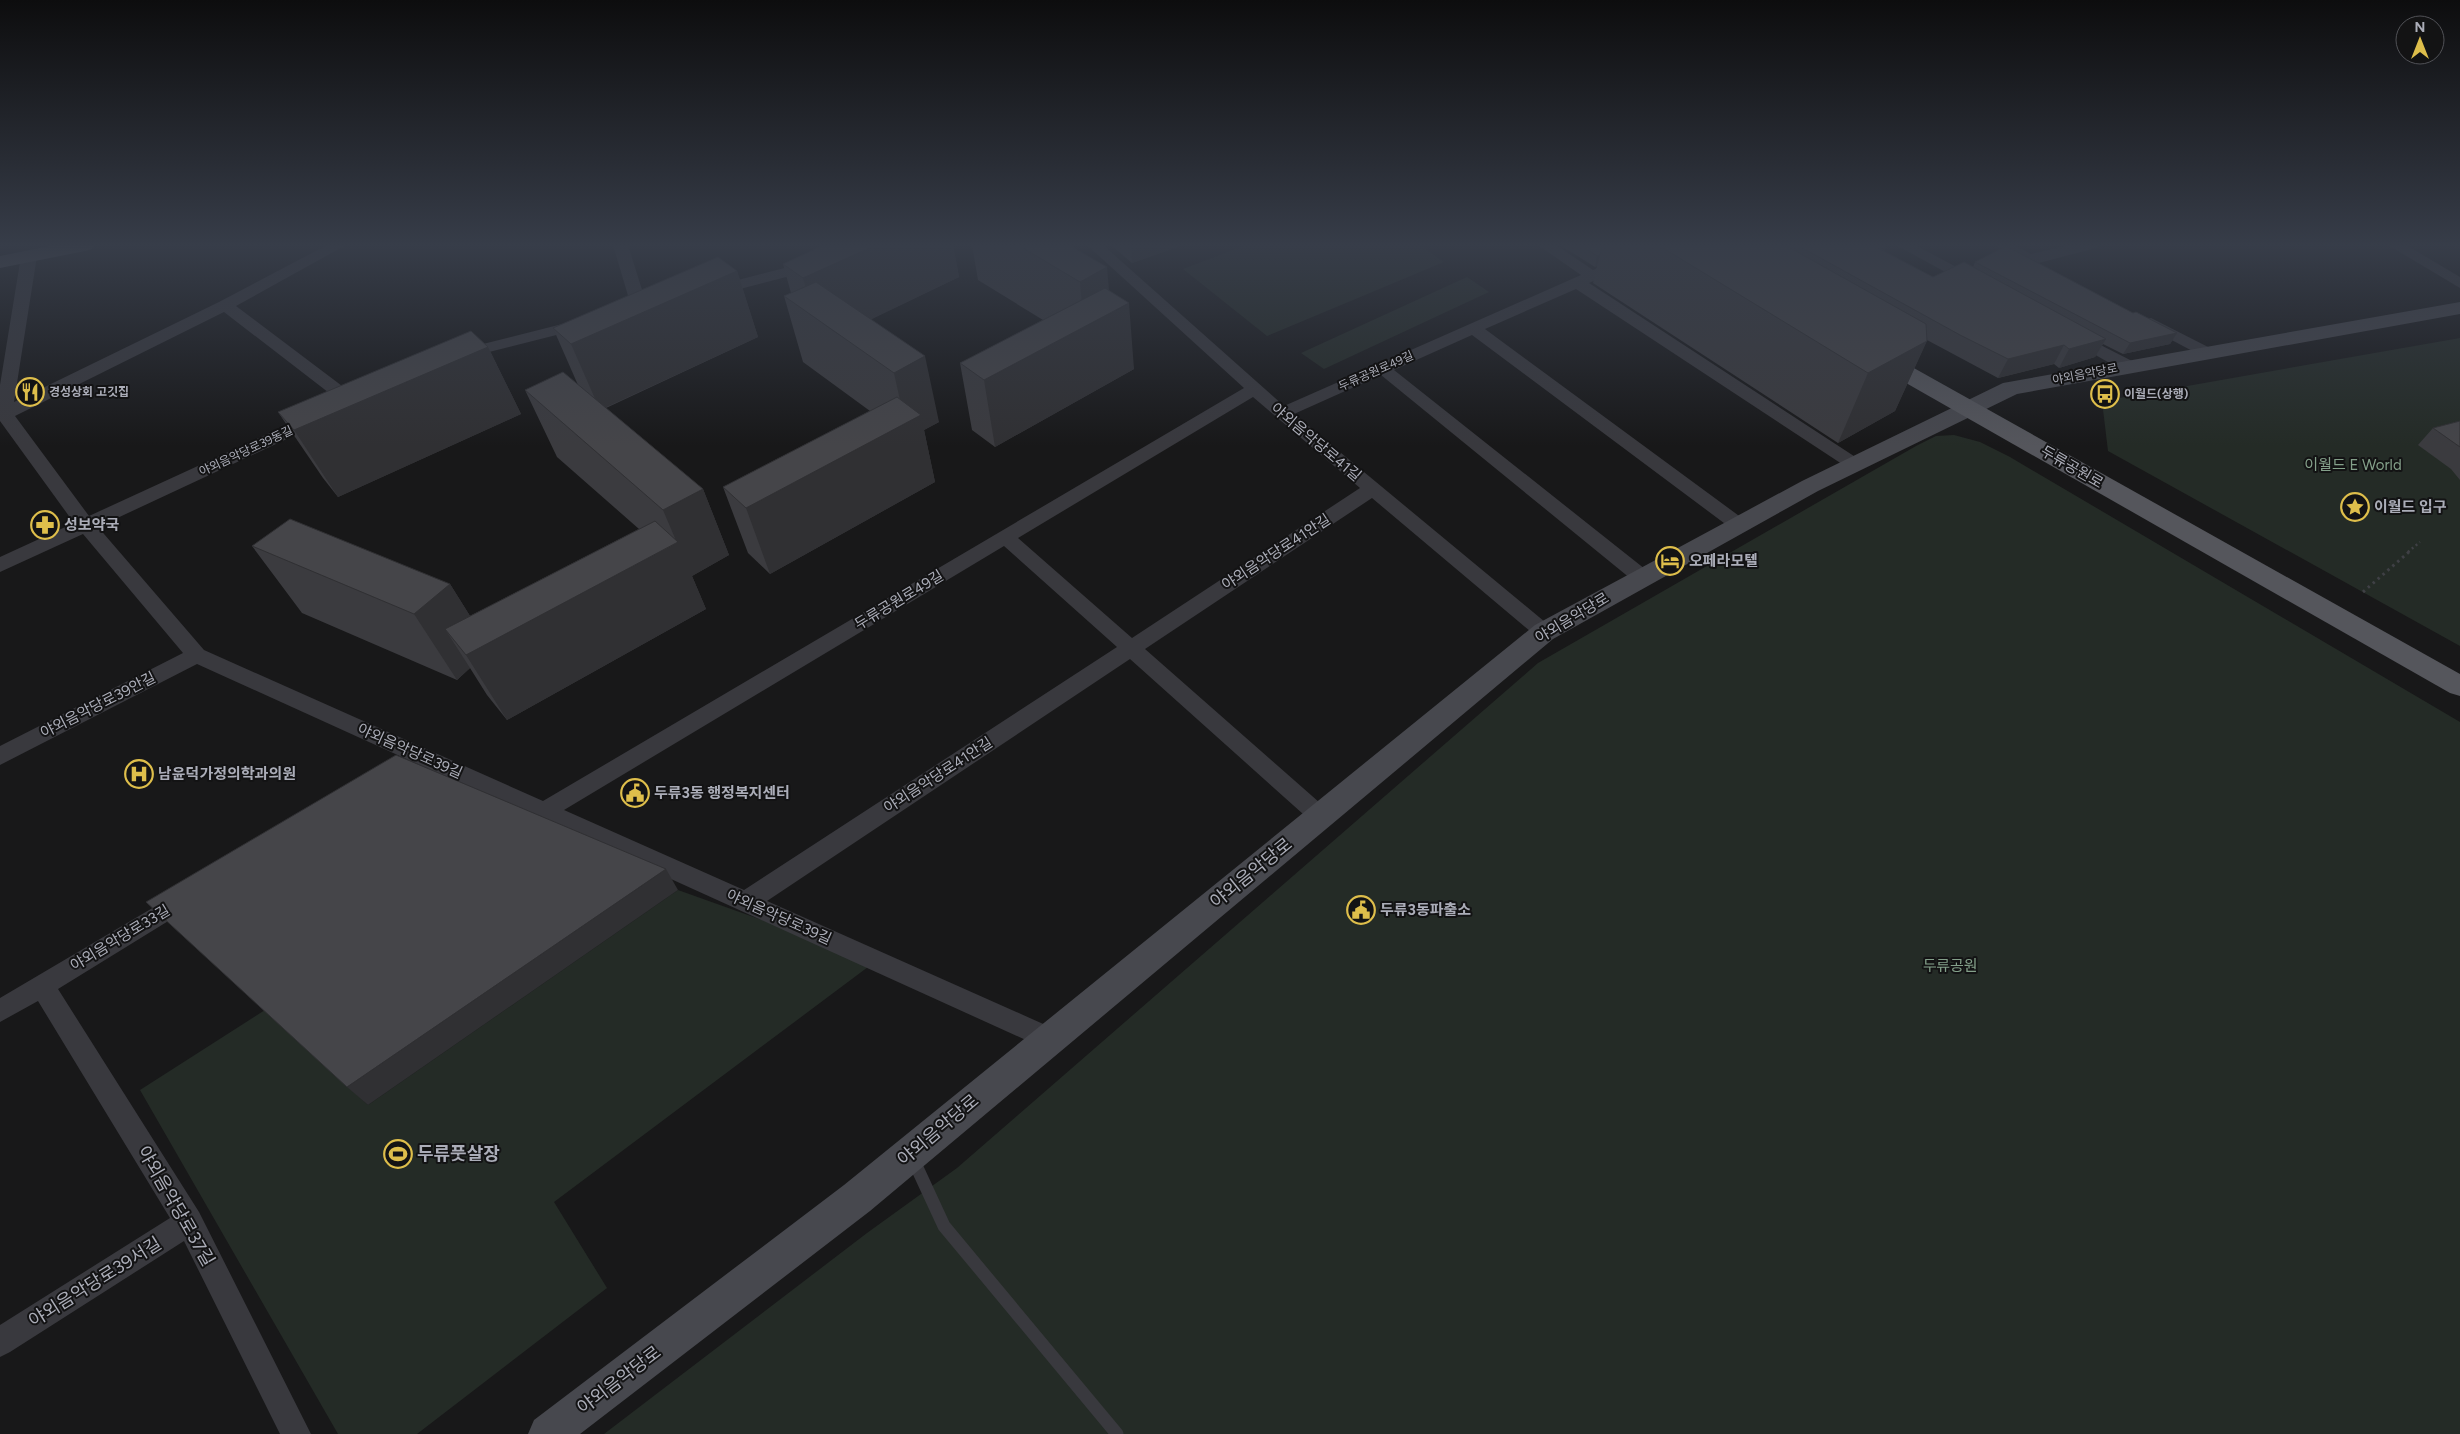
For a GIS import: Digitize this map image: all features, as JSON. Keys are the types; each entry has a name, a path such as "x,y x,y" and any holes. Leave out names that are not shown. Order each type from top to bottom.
{"main road":[{"name":"야외음악당로","path":"548,1434 857,1198 1544,632 1854,464 2011,388 2438,312"},
{"name":"두류공원로","path":"1858,345 2460,686"}],"street":[{"path":"2,414 19,312"},
{"path":"2,414 211,312"},
{"path":"234,312 352,402"},
{"path":"621,314 629,312"},
{"name":"야외음악당로41길","path":"1168,312 1282,413 1544,632"},
{"name":"두류공원로49길","path":"1282,413 1510,312"},
{"path":"1633,312 1854,464"},
{"path":"2139,317 2208,353"},
{"path":"449,357 602,319"},
{"path":"1473,328 1739,525"},
{"path":"2059,328 2128,366"},
{"path":"1382,368 1643,578"},
{"name":"두류공원로49길","path":"544,811 1254,389"},
{"name":"야외음악당로39동길","path":"86,526 370,394"},
{"name":"야외음악당로39길","path":"2,414 86,526 197,655 1050,1039"},
{"name":"야외음악당로41안길","path":"746,902 1372,488"},
{"path":"0,565 86,526"},
{"path":"1005,537 1320,816"},
{"name":"야외음악당로39안길","path":"0,756 197,655"},
{"path":"395,771 420,756"},
{"name":"야외음악당로33길","path":"0,1011 202,888"},
{"name":"야외음악당로37길","path":"42,986 190,1222 296,1434"},
{"name":"야외음악당로39서길","path":"0,1342 190,1222"}],"lane":[{"path":"910,1154 944,1226 1117,1434"}],"path":[{"path":"2363,592 2420,542"}],"green space":[{"path":"1237,312 1325,312 1267,336"},
{"path":"1391,312 1446,312 1324,369 1301,353"},
{"name":"이월드 E World","path":"2460,338 2460,646 2108,451 2102,401"},
{"name":"두류공원","path":"1954,435 1980,442 2010,457 2460,722 2460,1434 604,1434 867,1233 957,1168 1538,663 1916,446 1936,436"},
{"name":"두류풋살장","path":"678,890 876,961 554,1202 607,1288 417,1434 338,1434 140,1090 265,1010 368,1105"}],"building":[{"path":"590,312 644,312 571,344 553,328"},
{"path":"807,312 860,312 925,356 894,373"},
{"path":"1059,312 1112,312 984,380 960,363"},
{"path":"1768,312 1904,312 1926,324 1927,341 1868,373"},
{"path":"1918,312 2056,312 2106,339 2069,349 2064,345 2008,359"},
{"path":"2071,312 2136,312 2177,333 2130,343"},
{"path":"471,331 488,347 294,430 278,412"},
{"path":"563,372 703,489 663,510 525,390"},
{"path":"897,397 921,415 746,508 723,487"},
{"path":"2460,421 2460,447 2433,428"},
{"path":"290,519 450,584 414,614 252,546"},
{"path":"655,521 678,542 466,655 445,629"},
{"path":"396,755 666,869 347,1087 146,902"}],"place":[{"name":"경성상회 고깃집","path":"30,392"},
{"name":"이월드(상행)","path":"2105,394"},
{"name":"이월드 입구","path":"2355,507"},
{"name":"성보약국","path":"45,525"},
{"name":"오페라모텔","path":"1670,561"},
{"name":"남윤덕가정의학과의원","path":"139,774"},
{"name":"두류3동 행정복지센터","path":"635,793"},
{"name":"두류3동파출소","path":"1361,910"},
{"name":"두류풋살장","path":"398,1154"}]}
